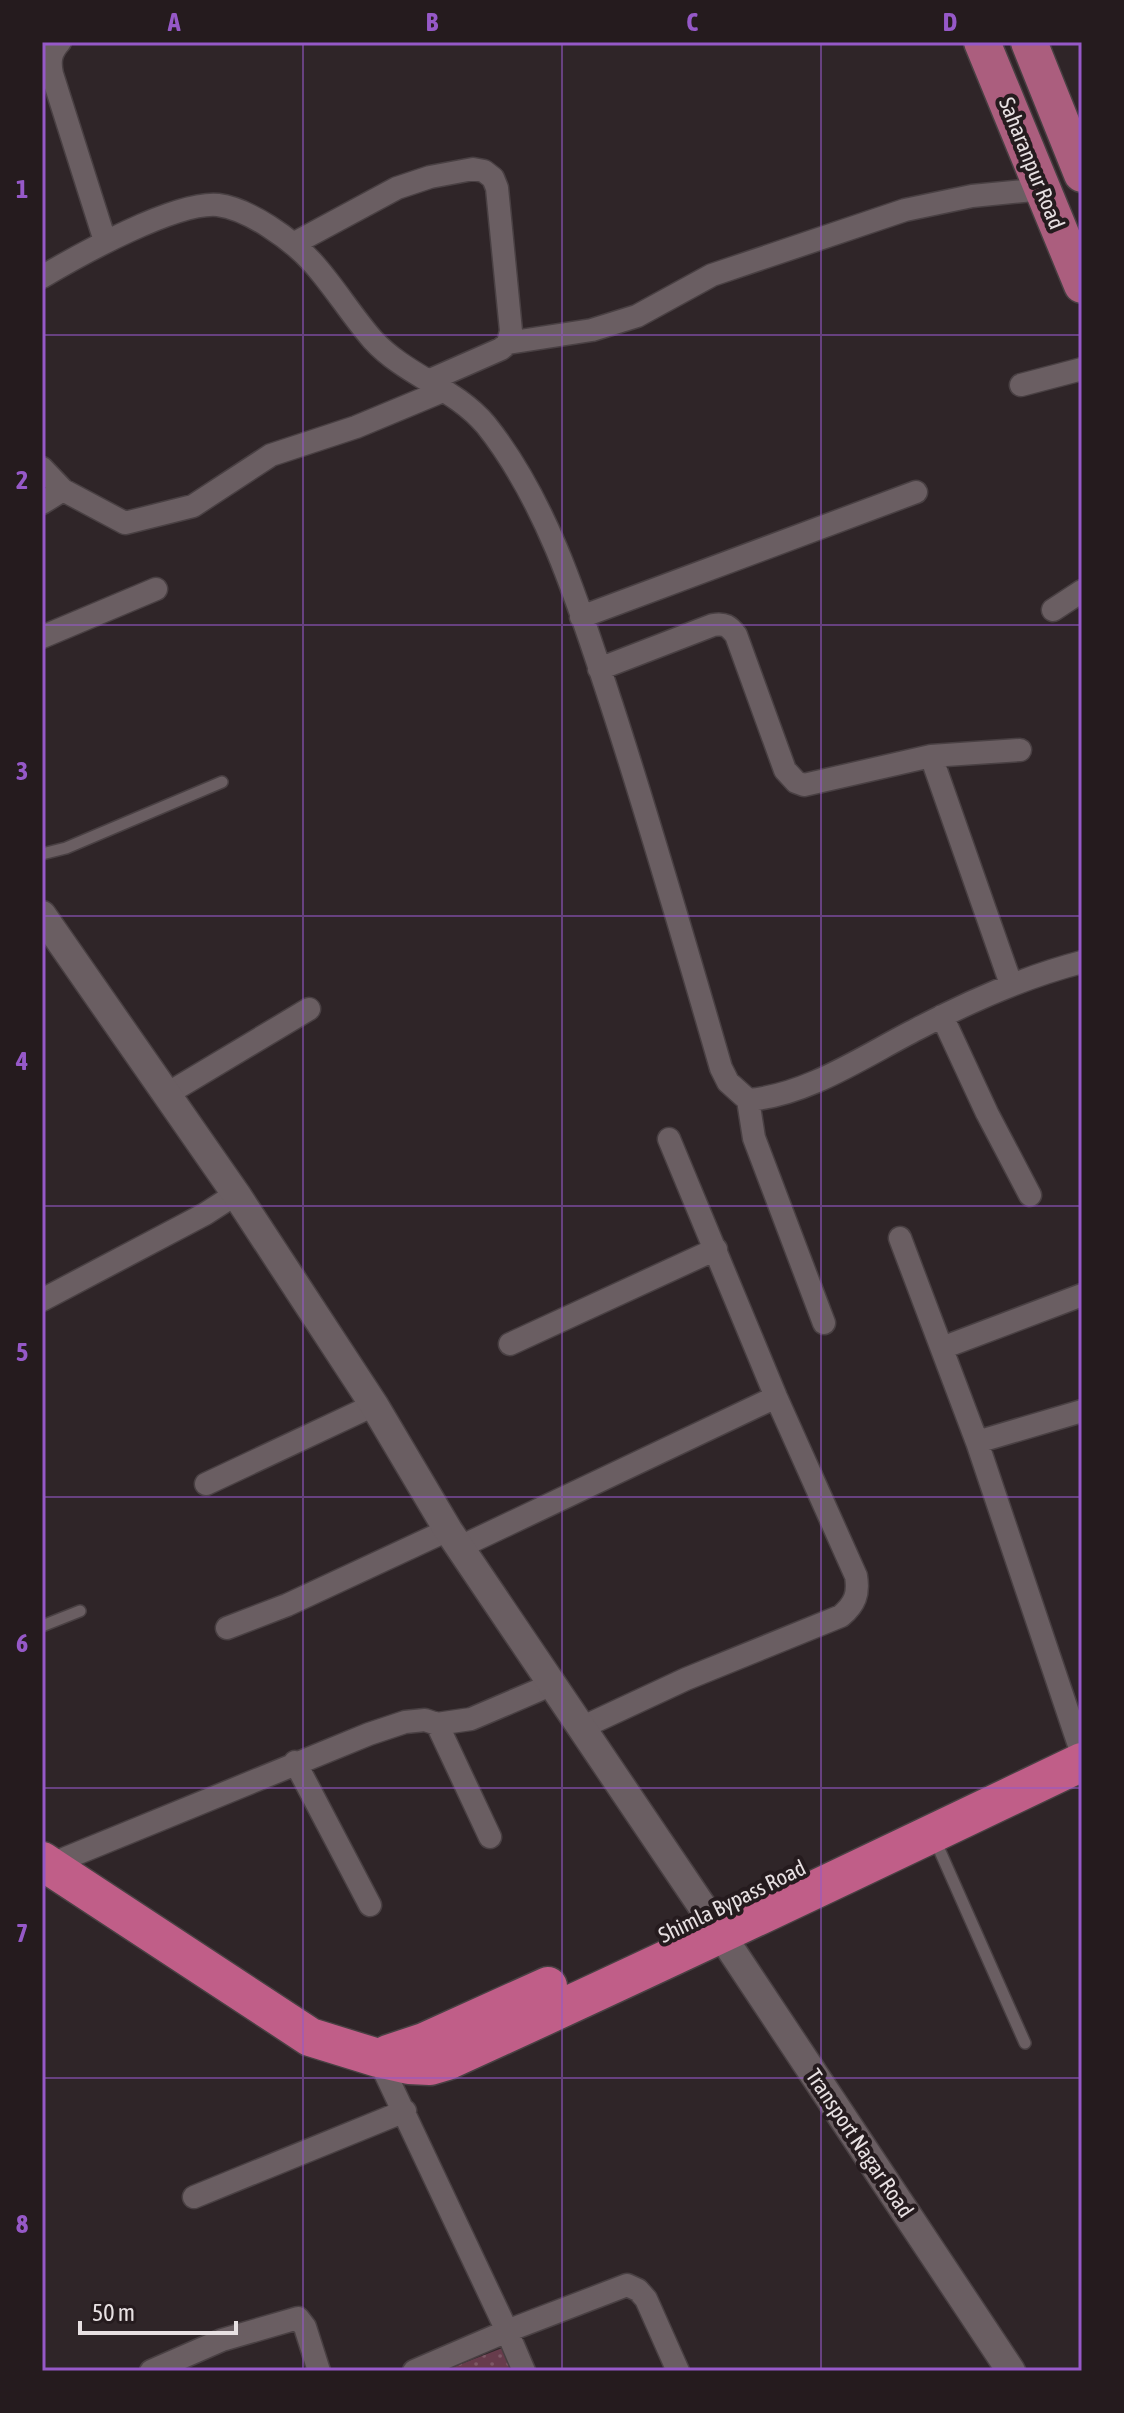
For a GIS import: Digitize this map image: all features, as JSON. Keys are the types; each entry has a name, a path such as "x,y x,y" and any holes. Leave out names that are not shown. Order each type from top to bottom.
{"highway":[{"name":"Shimla Bypass Road","path":"378,2058 715,1925 932,1832 1080,1747"},
{"name":"Shimla Bypass Road","path":"715,1925 896,1820 1080,1747"},
{"path":"45,1863 310,2037 378,2058"}],"main road":[{"name":"Saharanpur Road","path":"982,42 1082,285"},
{"name":"Saharanpur Road","path":"1029,42 1082,174"}],"street":[{"path":"60,42 49,62 105,241"},
{"path":"293,244 413,182 473,169 484,171 493,178 497,188 511,331 508,343"},
{"path":"42,468 63,490 125,523 193,506 271,455 356,427 436,386 508,343 592,330 637,316 712,275 905,210 972,196 1044,189"},
{"path":"42,277 105,241 182,211 216,205 234,209 293,244 312,262 374,340 395,361 461,401 485,424 521,480 556,547 655,838 721,1068 728,1082 748,1100 754,1138 824,1323"},
{"path":"1021,385 1082,369"},
{"path":"42,503 63,490"},
{"path":"581,617 916,492"},
{"path":"42,637 156,589"},
{"path":"1053,610 1082,591"},
{"path":"599,669 722,623 729,626 736,635 785,770 796,782 804,785 931,756 1020,750"},
{"path":"931,756 1011,984"},
{"name":"Transport Nagar Road","path":"42,915 236,1194 374,1405 454,1539 583,1727 1011,2371"},
{"path":"748,1100 787,1092 1011,984 1082,962"},
{"path":"167,1094 309,1009"},
{"path":"942,1016 987,1113 1030,1195"},
{"path":"583,1727 686,1679 841,1616 857,1594 856,1576 776,1397 669,1139"},
{"path":"42,1300 205,1214 236,1194"},
{"path":"900,1238 977,1442 1080,1747"},
{"path":"510,1344 716,1249"},
{"path":"942,1348 1082,1295"},
{"path":"227,1628 454,1539 776,1397"},
{"path":"206,1484 374,1405"},
{"path":"977,1442 1082,1411"},
{"path":"45,1863 295,1762 405,1722 425,1720 437,1724 471,1719 553,1684"},
{"path":"437,1724 490,1837"},
{"path":"295,1762 370,1905"},
{"path":"378,2058 524,2371"},
{"path":"194,2197 405,2111"},
{"path":"414,2371 627,2285 638,2290 646,2299 678,2371"},
{"path":"151,2371 222,2340 298,2318 305,2327 319,2371"}],"lane":[{"path":"42,854 66,848 222,782"},
{"path":"42,1626 80,1611"},
{"path":"932,1832 1025,2043"}],"shaded area":[{"path":"505,2347 515,2371 443,2371"}]}
